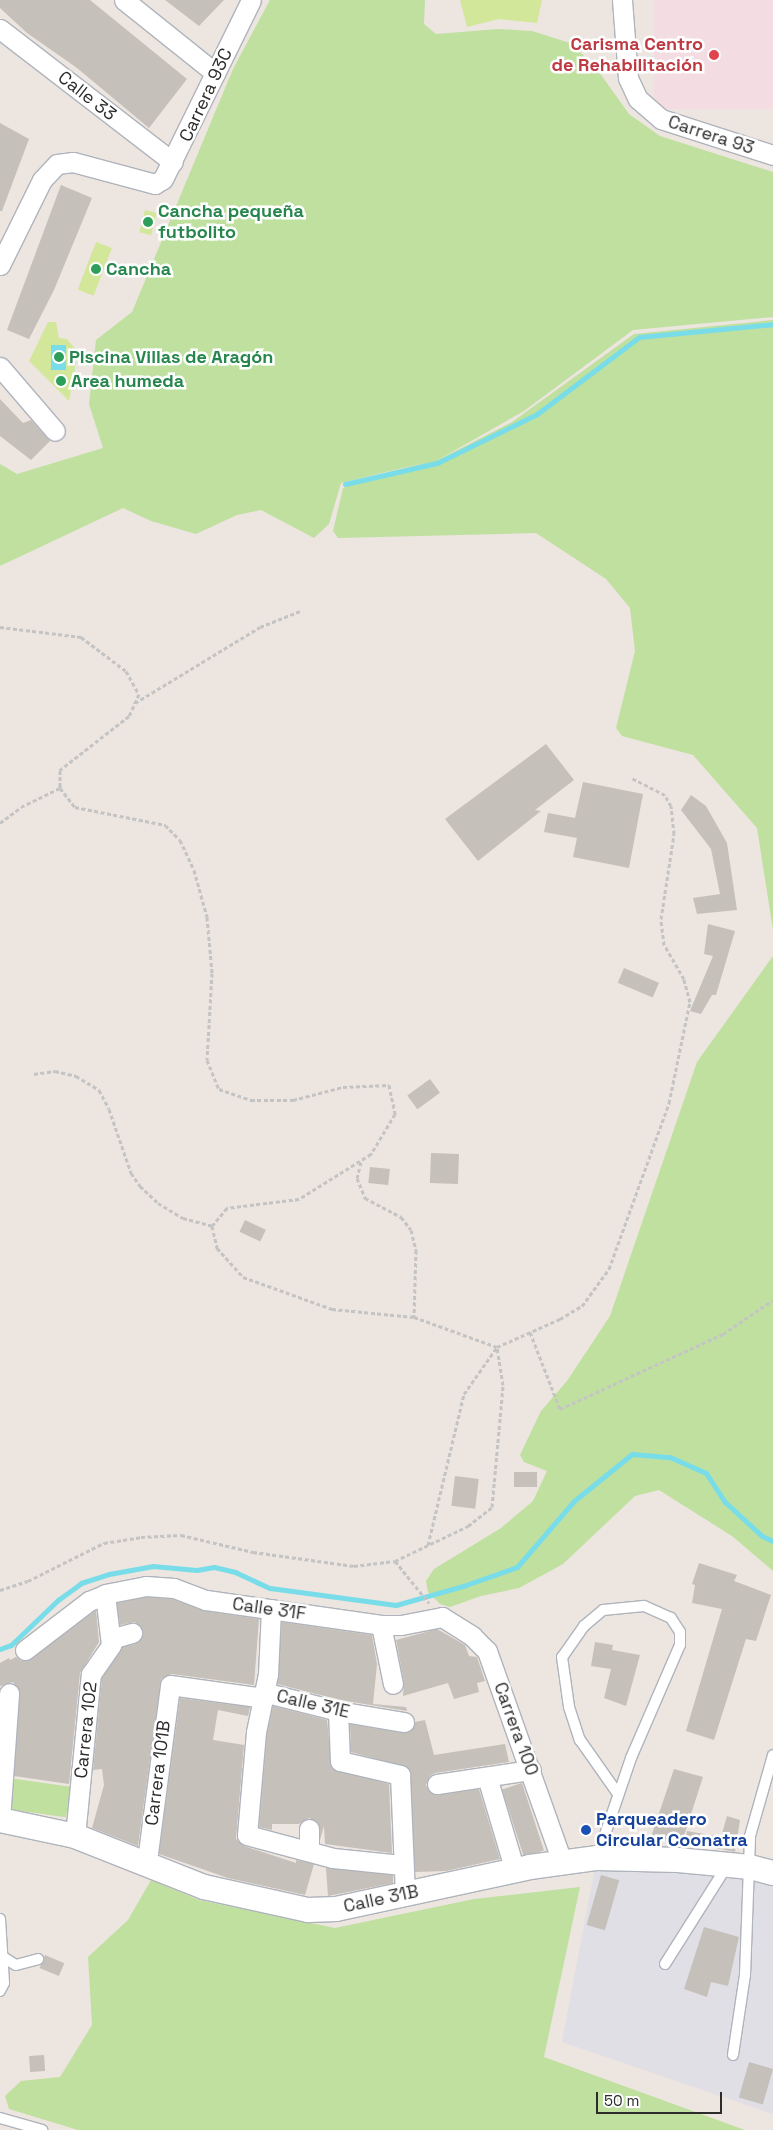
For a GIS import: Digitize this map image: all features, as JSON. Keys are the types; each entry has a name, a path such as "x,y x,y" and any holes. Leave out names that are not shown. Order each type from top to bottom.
{"street":[{"path":"124,0 215,74"},
{"name":"Carrera 93C","path":"0,265 42,180 57,164 73,162 154,184 163,179 251,0"},
{"name":"Carrera 93","path":"622,0 628,78 638,99 661,119 773,155"},
{"name":"Calle 33","path":"0,29 173,162"},
{"path":"0,367 55,431"},
{"name":"Calle 31F","path":"25,1650 89,1601 146,1586 174,1588 206,1600 381,1625 401,1625 442,1617"},
{"path":"106,1597 111,1645"},
{"path":"271,1609 269,1666 256,1732 247,1835 333,1858 402,1865"},
{"name":"Carrera 100","path":"442,1617 472,1636 487,1651 531,1770 562,1862"},
{"path":"381,1625 393,1684"},
{"path":"111,1645 114,1638 132,1633"},
{"name":"Carrera 102","path":"75,1836 91,1674 111,1645"},
{"name":"Calle 31E","path":"168,1693 170,1685 256,1697 263,1694 338,1711 404,1722"},
{"path":"0,1820 9,1693"},
{"name":"Carrera 101B","path":"148,1853 168,1693"},
{"path":"338,1711 340,1761 400,1775 402,1865 406,1895"},
{"path":"438,1784 531,1770"},
{"path":"487,1777 515,1871"},
{"name":"Calle 31B","path":"0,1820 75,1836 204,1886 277,1905 324,1910 406,1895 562,1862 597,1858 678,1860 738,1866 773,1873"},
{"path":"309,1852 310,1829"}],"lane":[{"path":"597,1858 618,1794 680,1645 680,1632 671,1618 644,1606 603,1610 584,1626 562,1657 568,1707 580,1740 618,1794"},
{"path":"665,1964 738,1866 750,1836 773,1755"},
{"path":"733,2055 745,1976 738,1866"},
{"path":"0,1919 4,1983 0,1991"},
{"path":"3,1957 16,1965 38,1959"},
{"path":"0,2118 42,2130"}],"path":[{"path":"135,704 260,627 300,611"},
{"path":"0,627 81,637 126,671 139,694 129,716 60,770 60,788 75,807 165,825 180,840 194,870 207,917 212,973 207,1060 219,1088 251,1100 293,1100 343,1087 390,1086 395,1114 372,1154 299,1199 227,1208 212,1226"},
{"path":"428,1545 464,1394 497,1348 582,1306 609,1270 669,1103 690,1002 684,980 664,945 661,919 674,834 671,806 664,795 631,778"},
{"path":"0,823 22,807 60,788"},
{"path":"34,1074 55,1071 76,1076 99,1090 109,1109 131,1173 140,1186 158,1203 183,1218 212,1226"},
{"path":"361,1161 357,1178 365,1198 401,1217 411,1230 416,1250 414,1317"},
{"path":"212,1226 216,1248 243,1277 332,1309 414,1317 497,1348"},
{"path":"530,1332 560,1409 723,1334 773,1300"},
{"path":"0,1590 28,1580 104,1543 141,1537 181,1535 253,1552 354,1566 395,1561 468,1526 492,1507 503,1385 497,1348"},
{"path":"395,1561 426,1600"}],"shaded area":[{"name":"Carisma Centro de Rehabilitación","path":"654,0 773,0 773,109 654,109"},
{"path":"595,1867 741,1877 773,1887 773,2114 562,2042"}],"green space":[{"path":"270,0 425,0 424,24 436,34 498,29 532,31 570,43 594,65 629,114 660,136 773,172 773,317 633,330 524,411 436,461 512,422 634,334 773,320 773,930 757,828 693,755 622,736 616,728 635,651 630,608 606,579 536,533 338,538 333,531 343,488 362,479 435,460 341,483 329,524 314,538 261,510 237,515 196,534 151,521 123,508 0,566 0,464 17,474 103,448 89,404 96,340 132,312 233,69"},
{"path":"460,0 542,0 537,23 499,19 467,27"},
{"name":"Cancha pequeña futbolito","path":"145,210 157,213 151,235 139,232"},
{"name":"Cancha","path":"96,242 112,248 94,296 78,290"},
{"name":"Area humeda","path":"48,322 56,322 59,338 67,339 78,352 69,401 29,361"},
{"path":"773,956 773,1571 732,1536 659,1490 635,1496 563,1564 519,1588 481,1596 450,1607 440,1604 428,1592 426,1581 434,1569 501,1528 533,1501 547,1471 524,1462 520,1455 541,1411 567,1381 610,1316 697,1062"},
{"path":"9,1778 70,1787 66,1817 5,1809"},
{"path":"151,1880 199,1900 335,1928 474,1899 580,1887 544,2057 745,2130 78,2130 9,2109 5,2096 21,2081 60,2077 92,2025 88,1957 128,1920"}],"water":[{"name":"PIscina Villas de Aragón","path":"51,345 66,345 66,370 51,370"}],"building":[{"path":"0,0 90,0 187,79 149,128 77,68 27,33 0,8"},
{"path":"165,0 224,0 199,26"},
{"path":"0,123 29,139 2,211 0,211"},
{"path":"61,185 92,198 54,290 29,339 7,330"},
{"path":"0,399 23,423 31,420 50,441 31,460 0,436"},
{"path":"546,744 574,780 535,810 541,811 478,861 445,819"},
{"path":"583,782 643,794 629,868 573,857 577,838 544,832 548,813 575,818"},
{"path":"691,795 706,806 727,843 737,910 697,914 693,898 720,894 711,849 681,810"},
{"path":"708,924 735,931 716,995 712,995 701,1014 690,1011 713,956 704,954"},
{"path":"624,968 659,983 653,998 618,983"},
{"path":"430,1079 440,1093 417,1109 407,1095"},
{"path":"431,1153 459,1154 458,1184 430,1183"},
{"path":"370,1167 390,1169 388,1185 368,1183"},
{"path":"245,1220 266,1230 260,1242 240,1232"},
{"path":"514,1472 537,1472 537,1487 514,1487"},
{"path":"455,1476 479,1479 475,1509 451,1506"},
{"path":"699,1563 737,1575 734,1581 771,1595 756,1641 746,1639 714,1740 686,1731 722,1609 692,1603 695,1585 692,1584"},
{"path":"147,1597 172,1599 204,1611 259,1619 254,1685 172,1674 161,1679 138,1846 92,1828 104,1785 102,1769 93,1770 102,1678 122,1647 135,1644 143,1635 143,1630 135,1622 120,1625 117,1603"},
{"path":"96,1610 99,1642 80,1673 69,1784 14,1776 20,1693 13,1682 0,1686 0,1663 9,1658 10,1660 16,1657 21,1661 31,1659"},
{"path":"282,1622 372,1635 377,1664 373,1704 406,1707 407,1711 340,1700 277,1684"},
{"path":"437,1629 465,1645 469,1656 477,1657 485,1681 477,1683 479,1692 454,1699 448,1683 403,1696 404,1682 396,1640"},
{"path":"595,1642 613,1645 612,1650 640,1655 626,1706 604,1698 611,1669 591,1666"},
{"path":"180,1698 250,1707 248,1716 218,1710 213,1740 244,1745 236,1839 244,1846 296,1863 296,1860 314,1864 305,1895 228,1878 159,1854"},
{"path":"273,1706 327,1720 332,1769 389,1784 392,1853 325,1844 324,1826 320,1840 319,1824 309,1818 299,1824 272,1824 272,1830 259,1827 267,1734"},
{"path":"425,1720 434,1755 505,1744 509,1762 435,1773 430,1776 426,1785 429,1791 438,1795 479,1789 500,1859 446,1871 415,1872 409,1768 351,1752 350,1724 403,1733 412,1729 415,1722"},
{"path":"674,1769 703,1777 682,1842 650,1840"},
{"path":"522,1783 544,1851 524,1857 502,1789"},
{"path":"727,1816 740,1820 735,1852 685,1842 687,1831 721,1837"},
{"path":"326,1868 393,1875 393,1883 328,1896"},
{"path":"601,1875 619,1880 605,1930 587,1925"},
{"path":"704,1927 739,1937 728,1986 711,1982 707,1997 684,1989"},
{"path":"45,1955 64,1963 59,1976 40,1968"},
{"path":"44,2055 45,2071 30,2072 29,2056"},
{"path":"749,2062 773,2069 763,2104 739,2098"}],"waterway":[{"path":"345,484 437,463 537,414 639,337 773,324"},
{"path":"0,1649 11,1645 58,1600 81,1583 109,1574 153,1566 197,1570 214,1567 235,1572 270,1588 396,1605 463,1586 517,1567 574,1501 632,1454 670,1457 706,1473 725,1502 762,1536 773,1541"}],"place":[{"name":"Carisma Centro de Rehabilitación","path":"714,55"},
{"name":"Cancha pequeña futbolito","path":"148,222"},
{"name":"Cancha","path":"96,269"},
{"name":"PIscina Villas de Aragón","path":"59,357"},
{"name":"Area humeda","path":"61,381"},
{"name":"Parqueadero Circular Coonatra","path":"586,1830"}]}
